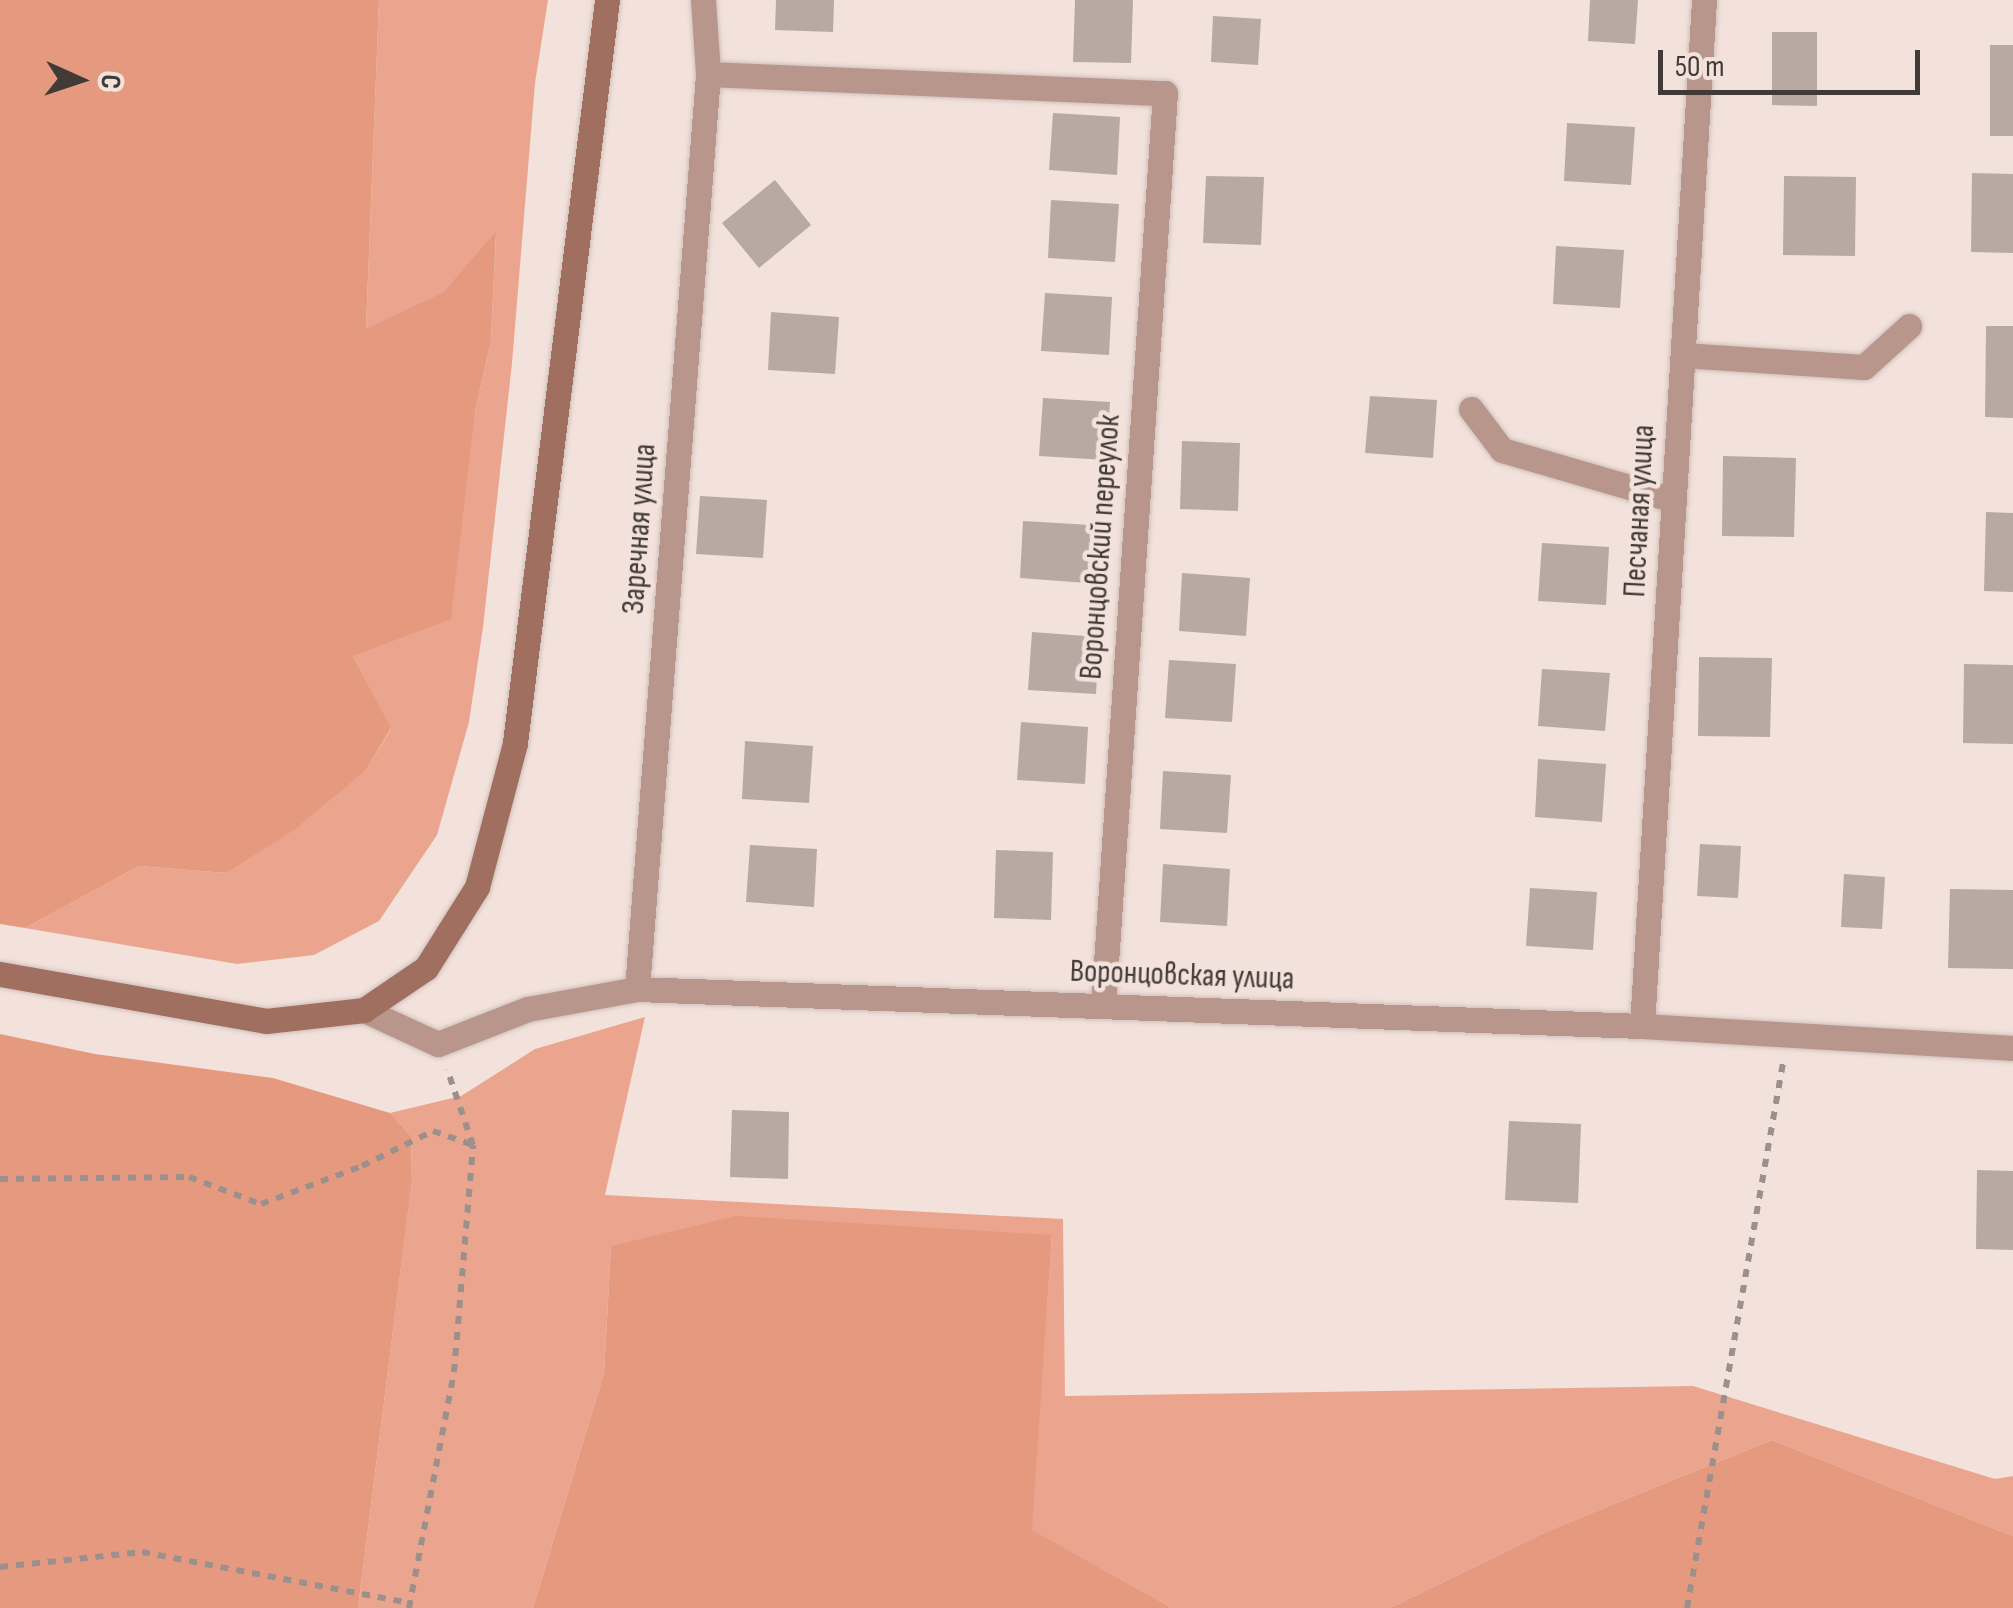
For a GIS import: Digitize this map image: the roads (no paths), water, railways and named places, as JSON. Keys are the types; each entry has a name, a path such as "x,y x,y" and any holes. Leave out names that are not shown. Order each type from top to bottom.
{"main road":[{"path":"0,974 266,1021 364,1010 426,968 478,887 516,743 608,0"}],"street":[{"name":"Заречная улица","path":"638,988 708,74 703,0"},
{"name":"Песчаная улица","path":"1642,1026 1704,0"},
{"name":"Воронцовский переулок","path":"708,74 1165,93 1103,1006"},
{"path":"1682,355 1864,367 1909,326"},
{"path":"1472,409 1502,450 1674,500"},
{"name":"Воронцовская улица","path":"364,1010 438,1044 528,1008 638,988 1642,1026 2013,1048"}]}
